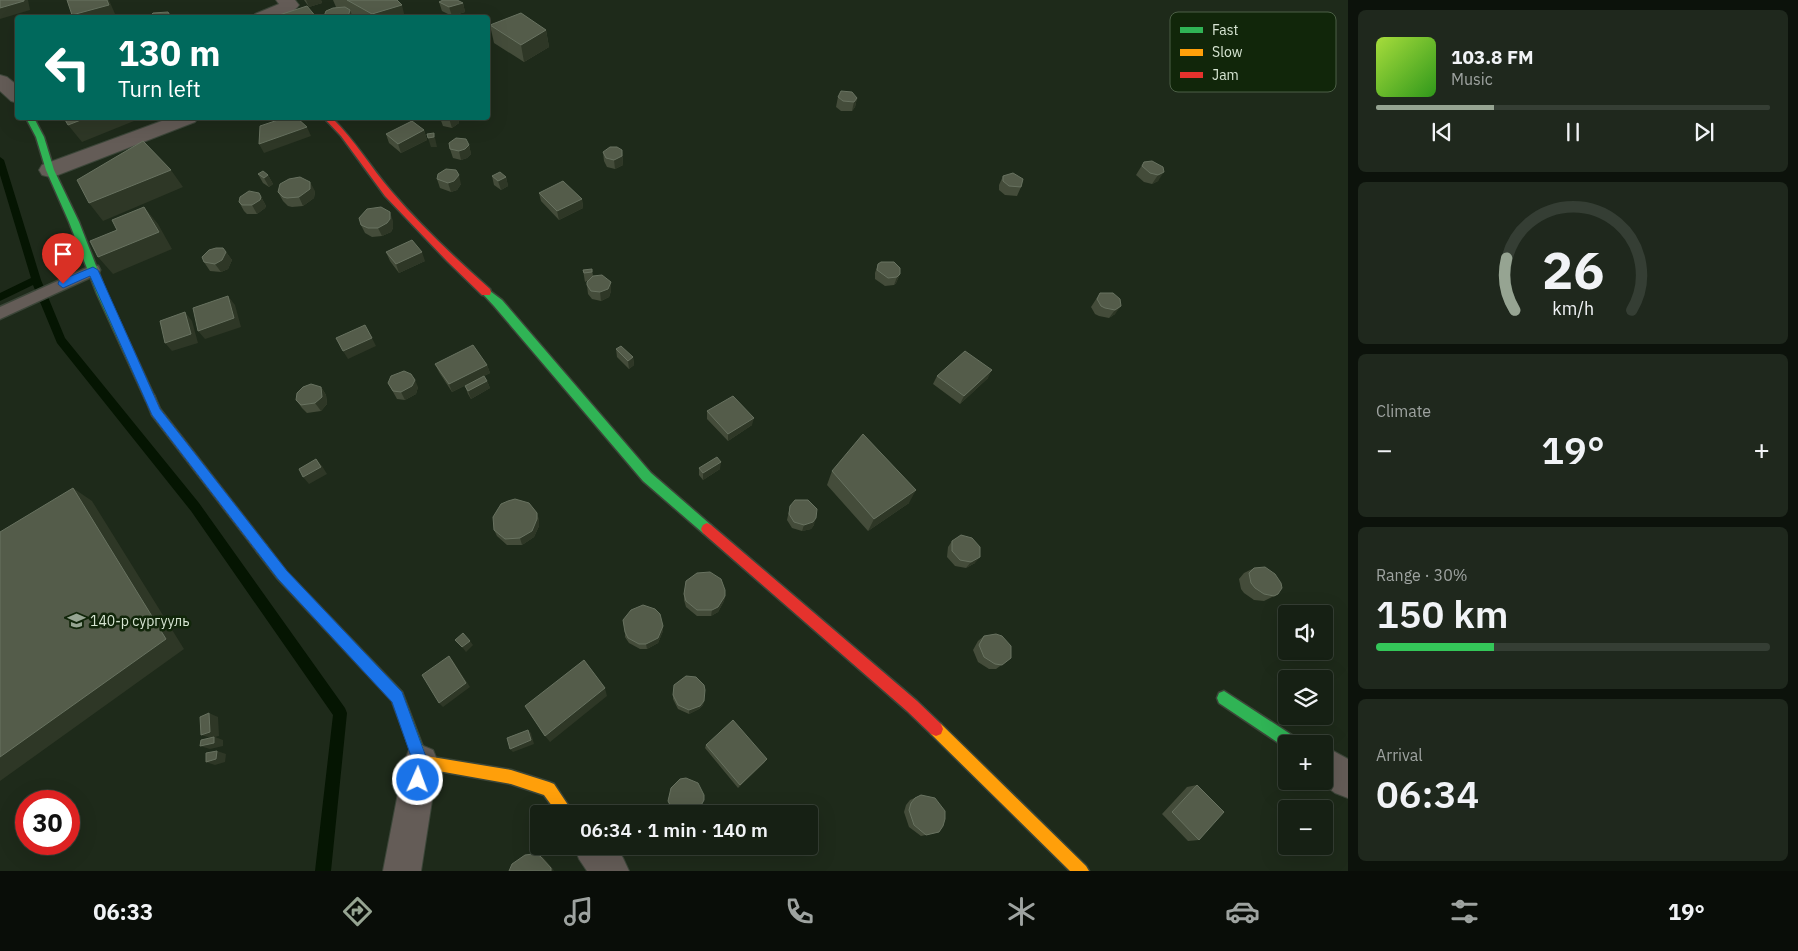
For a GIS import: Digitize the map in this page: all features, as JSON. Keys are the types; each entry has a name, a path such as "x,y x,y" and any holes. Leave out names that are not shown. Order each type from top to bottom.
{"street":[{"path":"268,15 290,5 285,0"},
{"path":"0,81 15,94"},
{"path":"31,120 40,137 50,170 102,294 156,412 282,575 397,697 420,762 402,871"},
{"path":"50,170 183,120"},
{"path":"330,120 344,134 388,194 450,259 498,303 647,477 912,706 1081,871"},
{"path":"1224,698 1280,735"},
{"path":"420,762 511,777 549,789 561,805"},
{"path":"1333,770 1348,780"},
{"path":"598,855 610,871"}],"lane":[{"path":"0,313 93,270"}],"building":[{"path":"0,0 24,0 24,1 0,8"},
{"path":"67,0 107,0 109,5 72,15"},
{"path":"347,0 397,0 402,5 372,14"},
{"path":"443,0 457,0 463,3 449,7 439,2"},
{"path":"307,6 314,15 279,15"},
{"path":"345,7 350,10 349,15 324,15 326,11"},
{"path":"168,12 170,15 151,15 153,13"},
{"path":"521,13 546,30 521,45 490,25"},
{"path":"841,91 852,92 857,98 854,102 843,101 838,97"},
{"path":"65,120 81,120 68,125"},
{"path":"278,120 299,120 307,127 259,144 260,126"},
{"path":"412,121 424,130 398,144 386,134"},
{"path":"434,133 434,137 428,138 427,134"},
{"path":"456,138 466,139 469,145 459,151 450,149 449,143"},
{"path":"143,141 171,170 89,203 77,180"},
{"path":"610,147 617,147 622,150 622,156 614,160 606,158 603,152"},
{"path":"1152,161 1163,167 1164,172 1158,175 1150,173 1142,166 1144,162"},
{"path":"446,169 456,170 459,175 454,181 448,183 437,179 438,174"},
{"path":"263,171 268,175 264,178 258,174"},
{"path":"500,172 506,177 498,181 492,176"},
{"path":"1013,173 1023,179 1021,187 1009,186 1003,181 1003,176"},
{"path":"300,177 310,182 310,189 299,197 287,198 278,192 280,184 289,179"},
{"path":"563,181 582,199 557,211 539,193"},
{"path":"249,191 259,193 260,200 252,205 242,205 239,202 240,197"},
{"path":"144,207 159,232 98,257 90,241 117,230 112,220"},
{"path":"381,207 390,212 390,219 387,223 378,228 368,228 361,225 359,218 367,209"},
{"path":"412,240 422,252 396,264 386,252"},
{"path":"223,248 226,252 222,260 215,264 204,262 202,257 209,250"},
{"path":"881,262 894,262 900,268 900,274 897,277 888,278 877,270 878,264"},
{"path":"592,269 592,272 584,273 583,270"},
{"path":"602,275 611,282 608,289 600,292 591,291 587,282 593,276"},
{"path":"1100,293 1113,293 1120,299 1121,306 1115,310 1101,306 1097,299"},
{"path":"228,296 234,318 198,331 193,308"},
{"path":"185,312 191,334 165,343 160,321"},
{"path":"365,325 372,338 343,351 336,338"},
{"path":"473,345 487,365 449,384 435,364"},
{"path":"621,346 633,357 628,361 616,349"},
{"path":"965,351 992,370 964,396 937,376"},
{"path":"404,371 411,374 415,380 412,386 401,392 393,391 388,383 391,376"},
{"path":"484,376 487,381 468,391 465,386"},
{"path":"311,384 321,387 322,397 315,403 301,405 296,400 297,393 303,387"},
{"path":"733,396 754,418 728,434 707,411"},
{"path":"863,434 916,490 874,519 832,471"},
{"path":"717,457 721,462 703,473 699,468"},
{"path":"316,459 321,467 303,477 299,469"},
{"path":"73,488 166,639 0,757 0,532"},
{"path":"515,499 529,503 537,513 537,519 532,531 520,538 505,539 494,530 493,517 501,504"},
{"path":"795,500 808,500 817,509 816,518 813,522 804,525 794,522 789,514 790,506"},
{"path":"961,535 972,538 980,547 980,557 971,562 960,560 952,551 952,541"},
{"path":"1265,567 1275,574 1281,583 1282,588 1274,596 1264,594 1251,583 1249,573 1254,568"},
{"path":"710,572 721,579 725,596 718,607 712,610 697,610 686,601 684,594 686,581 697,573"},
{"path":"643,605 655,609 660,614 663,626 658,638 646,644 639,644 628,638 623,620 631,610"},
{"path":"463,633 470,641 462,647 455,640"},
{"path":"996,634 1002,636 1011,646 1011,658 1002,665 995,664 984,657 979,645 984,636"},
{"path":"449,656 466,683 439,703 422,675"},
{"path":"584,660 605,688 545,736 525,706"},
{"path":"686,676 696,677 704,685 705,690 704,701 700,706 689,710 678,705 673,695 674,685"},
{"path":"209,713 210,732 201,735 200,717"},
{"path":"733,720 767,759 740,785 706,745"},
{"path":"528,730 531,740 510,749 507,738"},
{"path":"214,737 214,743 200,746 201,740"},
{"path":"217,751 216,759 206,762 206,753"},
{"path":"686,778 698,783 704,795 701,805 670,805 668,801 671,788 680,779"},
{"path":"1197,785 1224,812 1199,840 1172,812"},
{"path":"921,795 935,798 945,811 943,826 939,832 926,835 914,825 909,810 915,798"},
{"path":"525,855 540,856 551,868 551,871 509,871 512,864"}],"waterway":[{"path":"0,160 36,280"},
{"path":"0,297 36,280"},
{"path":"36,280 61,340 195,507 340,713 323,871"}],"traffic: fast":[{"path":"31,120 40,137 50,170 74,222 102,294 150,398"},
{"path":"486,292 498,303 647,477 707,529"},
{"path":"262,549 282,575 397,697 417,750"},
{"path":"1224,698 1280,735"}],"traffic: slow":[{"path":"150,398 156,412 262,549"},
{"path":"936,729 1081,871"},
{"path":"417,750 421,762 511,777 549,789 561,805"}],"traffic: jam":[{"path":"330,120 344,134 388,194 450,259 486,292"},
{"path":"707,529 912,706 936,729"}],"place":[{"name":"140-р сургууль","path":"76,621"}],"route":[{"path":"63,284 93,270 102,294 156,412 282,575 397,697 420,762 418,780"}]}
